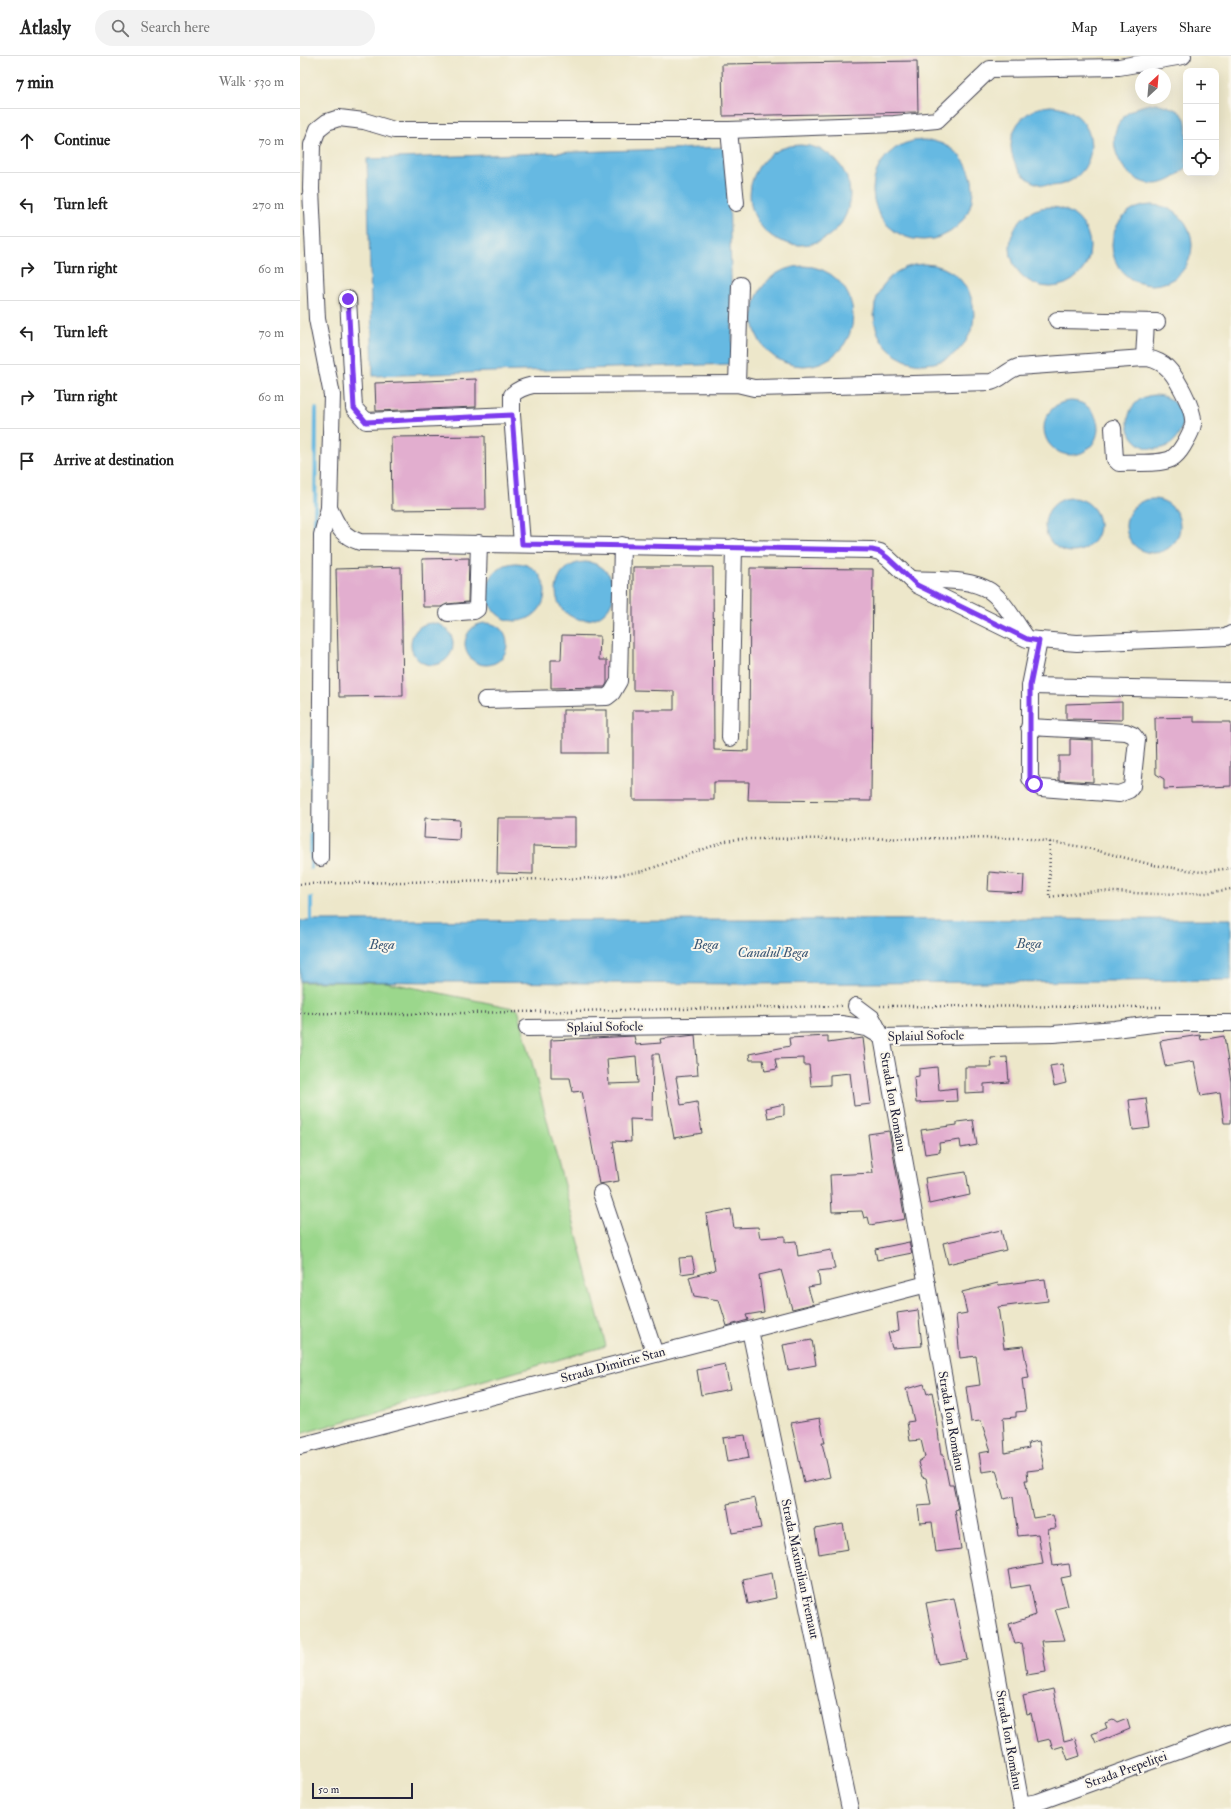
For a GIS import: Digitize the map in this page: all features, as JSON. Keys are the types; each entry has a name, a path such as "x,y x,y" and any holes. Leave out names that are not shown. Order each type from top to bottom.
{"street":[{"path":"320,858 322,535 330,508 332,395 317,319 311,189 312,145 318,129 327,122 339,118 364,120 394,130 730,130 894,124 937,120 990,69 1119,67 1183,56"},
{"path":"730,130 736,203"},
{"path":"737,384 740,285"},
{"path":"348,299 354,408 366,422 512,415"},
{"path":"1056,320 1152,322 1144,358"},
{"path":"522,544 512,415 512,395 517,390 533,385 737,384 754,388 991,382 1000,379 1009,370 1018,367 1144,358 1151,359 1164,365 1174,377 1188,402 1193,422 1189,436 1178,453 1171,459 1119,463 1115,459 1113,428"},
{"path":"330,508 339,528 349,538 360,542 872,550 880,552 888,558 917,585 1033,640 1077,643 1226,637 1231,634"},
{"path":"448,613 474,611 477,608 479,543"},
{"path":"485,700 607,697 612,693 619,681 622,545"},
{"path":"730,738 734,547"},
{"path":"910,579 967,582 990,591 1033,640 1029,726 1030,778 1034,784 1041,788 1119,794 1129,790 1132,786 1137,740 1133,735 1126,732 1029,726"},
{"path":"1030,686 1231,690"},
{"name":"Strada Ion Românu","path":"856,1006 872,1018 882,1036 1021,1805"},
{"name":"Splaiul Sofocle","path":"527,1028 841,1024 868,1028 882,1036 1053,1034 1115,1029 1160,1023 1231,1023"},
{"path":"601,1193 655,1354"},
{"name":"Strada Dimitrie Stan","path":"300,1446 927,1284"},
{"name":"Strada Maximilian Fremaut","path":"750,1330 850,1809"},
{"name":"Strada Prepeliței","path":"1021,1805 1038,1802 1231,1732"}],"path":[{"path":"300,884 599,878 644,871 726,841 738,839 1024,838 1083,847 1153,865 1201,872 1231,868"},
{"path":"1050,842 1049,897 1096,891 1154,894 1207,892 1231,889"},
{"path":"300,1013 404,1014 856,1006 1167,1007"}],"green space":[{"path":"300,982 386,982 518,1009 606,1346 300,1434"}],"water":[{"path":"1153,104 1159,104 1177,110 1183,116 1183,169 1166,182 1147,183 1131,175 1120,161 1114,143 1118,126 1131,111"},
{"path":"1051,106 1066,109 1079,118 1088,131 1091,146 1088,161 1079,174 1066,183 1051,186 1036,183 1023,174 1014,161 1011,146 1014,131 1023,118 1036,109"},
{"path":"923,140 942,144 958,155 969,171 973,190 969,209 958,225 942,236 923,240 904,236 888,225 877,209 873,190 877,171 888,155 904,144"},
{"path":"800,145 819,149 835,160 846,176 850,195 846,214 835,230 819,241 800,245 781,241 765,230 754,214 750,195 754,176 765,160 781,149"},
{"path":"728,147 733,364 373,376 367,159"},
{"path":"1152,205 1167,208 1180,217 1189,230 1192,245 1189,260 1180,273 1167,282 1152,285 1137,282 1124,273 1115,260 1112,245 1115,230 1124,217 1137,208"},
{"path":"1050,207 1065,210 1078,219 1087,232 1090,247 1087,262 1078,275 1065,284 1050,287 1035,284 1022,275 1013,262 1010,247 1013,232 1022,219 1035,210"},
{"path":"924,264 943,268 959,279 970,295 974,314 970,333 959,349 943,360 924,364 905,360 889,349 878,333 874,314 878,295 889,279 905,268"},
{"path":"803,266 822,270 838,281 849,297 853,316 849,335 838,351 822,362 803,366 784,362 768,351 757,335 753,316 757,297 768,281 784,270"},
{"path":"1155,395 1165,397 1174,403 1180,412 1182,422 1180,432 1174,441 1165,447 1155,449 1145,447 1136,441 1130,432 1128,422 1130,412 1136,403 1145,397"},
{"path":"1071,401 1081,403 1090,409 1096,418 1098,428 1096,438 1090,447 1081,453 1071,455 1061,453 1052,447 1046,438 1044,428 1046,418 1052,409 1061,403"},
{"path":"1072,498 1082,500 1091,506 1097,515 1099,525 1097,535 1091,544 1082,550 1072,552 1062,550 1053,544 1047,535 1045,525 1047,515 1053,506 1062,500"},
{"path":"1153,499 1163,501 1172,507 1178,516 1180,526 1178,536 1172,545 1163,551 1153,553 1143,551 1134,545 1128,536 1126,526 1128,516 1134,507 1143,501"},
{"path":"585,562 601,567 609,575 614,591 609,607 601,615 585,620 569,615 561,607 556,591 561,575 569,567"},
{"path":"516,563 532,568 540,576 545,592 540,608 532,616 516,621 500,616 492,608 487,592 492,576 500,568"},
{"path":"428,623 436,623 444,626 450,632 453,644 450,656 444,662 436,665 428,665 420,662 414,656 411,648 411,640 414,632 420,626"},
{"path":"482,623 490,623 498,626 504,632 507,644 504,656 498,662 490,665 482,665 474,662 468,656 465,648 465,640 468,632 474,626"},
{"name":"Canalul Bega","path":"1231,919 1231,980 745,984 300,981 300,921"}],"building":[{"path":"917,61 918,112 723,116 722,64"},
{"path":"476,379 476,407 376,411 375,383"},
{"path":"485,436 486,509 392,510 391,437"},
{"path":"469,558 468,602 447,604 441,607 423,607 422,559"},
{"path":"401,567 403,696 339,697 336,569"},
{"path":"633,567 713,567 714,750 749,751 750,568 873,569 871,801 748,800 749,782 714,782 714,800 633,800 633,710 674,710 674,691 633,690"},
{"path":"562,635 600,636 599,660 607,660 607,683 605,687 551,688 551,660 561,660"},
{"path":"1122,702 1122,720 1066,719 1066,704"},
{"path":"563,710 607,710 607,753 563,753"},
{"path":"1194,717 1194,722 1231,722 1231,786 1164,789 1164,779 1156,774 1155,718"},
{"path":"1070,739 1093,740 1093,782 1059,780 1059,756 1070,756"},
{"path":"425,818 460,820 459,840 424,838"},
{"path":"498,818 575,818 575,847 533,846 533,874 497,873"},
{"path":"989,872 1024,875 1023,893 988,891"},
{"path":"695,1035 698,1075 676,1077 681,1105 697,1102 702,1133 674,1138 659,1054 653,1054 652,1120 630,1119 631,1142 613,1141 619,1181 599,1184 582,1091 573,1092 570,1078 551,1078 551,1040 634,1036 636,1045 661,1043 660,1039","holes":["636,1056 638,1083 609,1084 607,1059"]},
{"path":"1200,1035 1201,1040 1224,1036 1231,1082 1231,1123 1224,1123 1220,1093 1201,1096 1194,1061 1165,1066 1160,1041"},
{"path":"828,1036 828,1043 863,1038 871,1104 854,1106 850,1073 830,1075 830,1085 811,1086 809,1065 804,1065 804,1058 775,1059 777,1069 765,1071 763,1060 750,1060 749,1054 790,1046 789,1038"},
{"path":"1007,1057 1009,1082 984,1084 984,1092 965,1093 965,1067 992,1067 991,1058"},
{"path":"1062,1064 1066,1083 1054,1086 1050,1066"},
{"path":"937,1067 939,1090 956,1088 957,1101 916,1103 914,1077 919,1076 919,1069"},
{"path":"1146,1098 1150,1128 1133,1130 1129,1100"},
{"path":"784,1104 784,1115 768,1118 766,1108"},
{"path":"973,1120 977,1145 961,1148 960,1140 939,1143 940,1152 925,1154 921,1130 957,1125 957,1122"},
{"path":"889,1131 905,1219 870,1225 868,1217 864,1218 862,1211 832,1212 830,1175 873,1173 868,1134"},
{"path":"966,1172 970,1195 929,1204 925,1178"},
{"path":"731,1209 734,1228 758,1227 760,1238 785,1236 785,1242 796,1241 798,1256 831,1250 835,1269 818,1271 820,1285 808,1287 813,1304 792,1309 781,1270 759,1275 764,1312 746,1315 748,1320 727,1326 719,1300 694,1296 689,1277 715,1270 706,1214"},
{"path":"1001,1230 1006,1250 948,1264 943,1243"},
{"path":"909,1242 912,1253 877,1260 875,1249"},
{"path":"692,1257 695,1272 681,1274 679,1258"},
{"path":"1045,1279 1048,1301 998,1307 1004,1348 1023,1346 1029,1378 1022,1379 1026,1411 1016,1412 1016,1417 1003,1418 1005,1453 1029,1448 1028,1443 1039,1441 1044,1469 1027,1471 1028,1480 1025,1480 1033,1518 1053,1515 1056,1528 1048,1529 1053,1566 1069,1564 1071,1576 1061,1578 1068,1606 1055,1609 1065,1640 1041,1641 1046,1672 1027,1675 1022,1643 1015,1644 1009,1624 1036,1615 1030,1585 1011,1588 1008,1570 1043,1564 1038,1534 1018,1536 1013,1497 1004,1499 996,1470 982,1472 979,1453 991,1451 981,1421 971,1422 966,1387 980,1385 976,1356 960,1358 956,1315 967,1313 962,1292 998,1283 999,1285"},
{"path":"918,1310 922,1346 892,1348 888,1333 899,1330 897,1313"},
{"path":"812,1340 816,1365 788,1370 783,1345"},
{"path":"725,1364 730,1389 701,1395 697,1370"},
{"path":"924,1384 927,1394 932,1392 941,1455 943,1455 949,1485 953,1485 958,1509 955,1510 961,1549 936,1552 932,1522 920,1523 918,1506 931,1505 926,1478 922,1477 918,1462 925,1457 921,1440 910,1441 907,1422 914,1421 906,1389"},
{"path":"820,1418 825,1443 822,1443 830,1477 804,1483 791,1423"},
{"path":"745,1435 749,1458 727,1462 723,1438"},
{"path":"755,1498 761,1528 732,1533 727,1504"},
{"path":"843,1524 848,1549 819,1554 815,1529"},
{"path":"772,1573 776,1598 748,1604 743,1579"},
{"path":"954,1598 967,1659 938,1664 926,1603"},
{"path":"1053,1689 1064,1741 1075,1738 1080,1756 1068,1760 1063,1746 1053,1749 1050,1739 1037,1742 1031,1713 1027,1714 1023,1696"},
{"path":"1127,1719 1130,1729 1096,1743 1092,1734 1107,1728 1105,1723 1113,1720 1117,1723"}],"waterway":[{"path":"315,534 316,409"},
{"path":"311,868 313,741"},
{"path":"311,898 311,926"}],"route":[{"path":"348,299 354,408 359,416 366,422 512,415 522,544 872,550 880,552 888,558 900,571 917,585 1027,639 1039,641 1030,686 1030,778 1034,784"}],"water label":[{"name":"Bega","path":"1029,943"},
{"name":"Bega","path":"382,944"},
{"name":"Bega","path":"706,944"}]}
